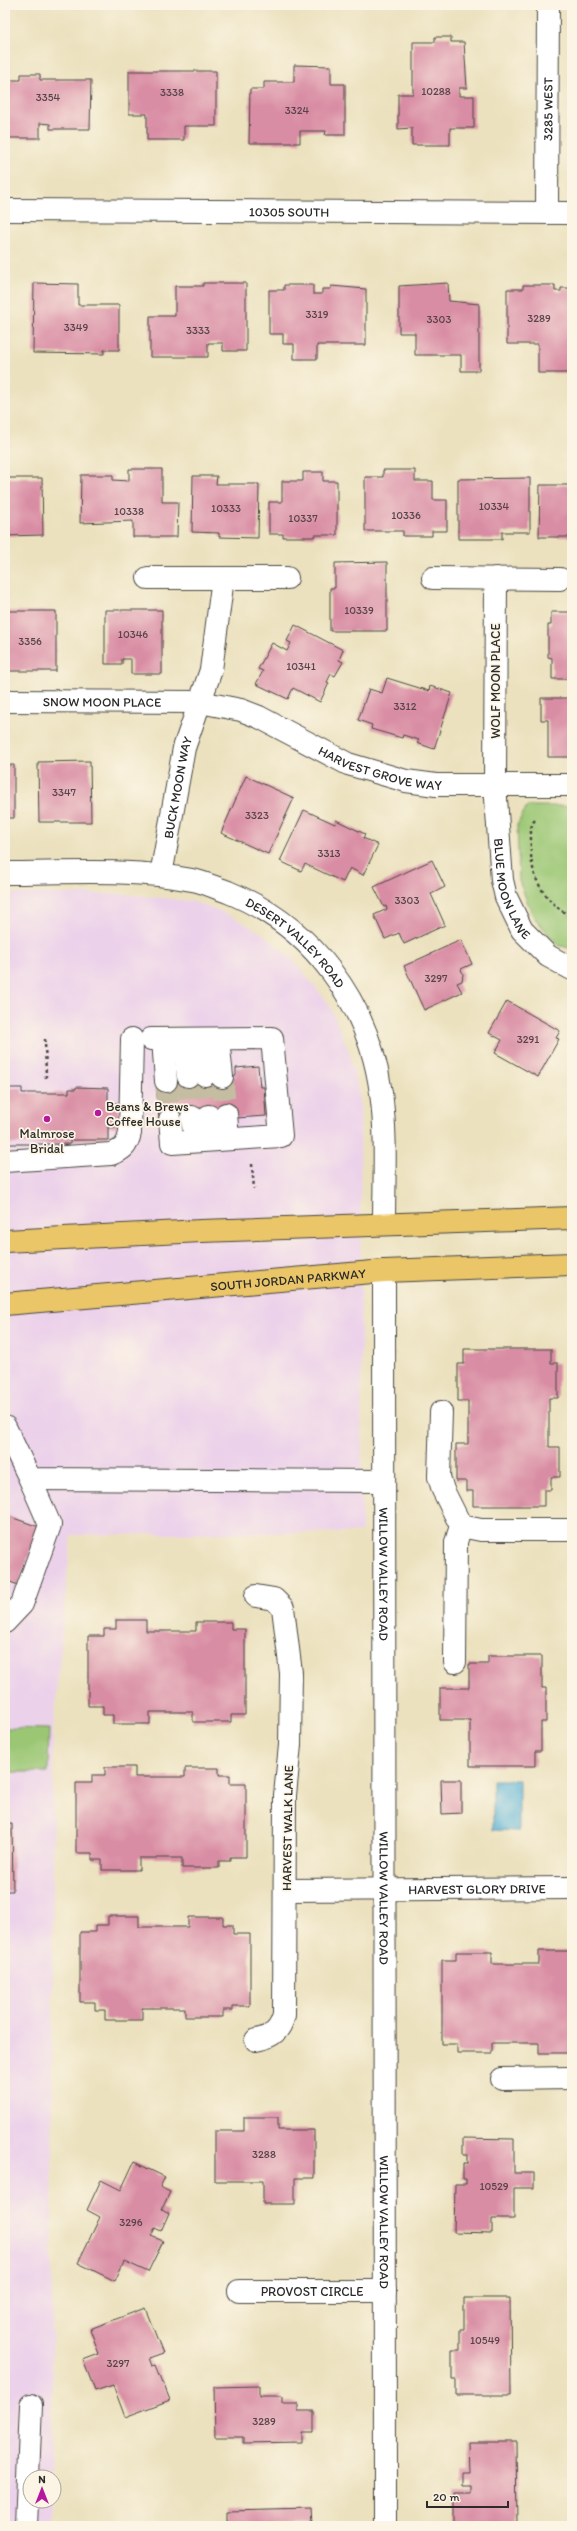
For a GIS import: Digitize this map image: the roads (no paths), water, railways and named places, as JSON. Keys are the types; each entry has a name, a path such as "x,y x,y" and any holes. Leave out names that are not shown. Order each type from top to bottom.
{"main road":[{"path":"5,1241 125,1234 572,1218"},
{"name":"SOUTH JORDAN PARKWAY","path":"5,1304 384,1271 572,1264"}],"street":[{"name":"3285 WEST","path":"547,213 548,5"},
{"name":"10305 SOUTH","path":"5,210 572,213"},
{"path":"148,578 287,578"},
{"name":"BUCK MOON WAY","path":"161,875 184,748 211,670 223,578"},
{"path":"433,578 560,578"},
{"name":"WOLF MOON PLACE","path":"495,785 496,578"},
{"name":"SNOW MOON PLACE","path":"5,701 200,702"},
{"name":"HARVEST GROVE WAY","path":"200,702 241,710 259,717 334,757 377,774 436,785 572,785"},
{"name":"BLUE MOON LANE","path":"495,785 502,880 513,914 534,943 548,956 572,969"},
{"name":"DESERT VALLEY ROAD","path":"5,872 113,872 161,875 194,880 245,899 272,915 297,934 320,956 339,980 364,1027 376,1064 382,1102 384,1224"},
{"path":"170,1119 172,1143 281,1136 272,1038 175,1039"},
{"path":"175,1039 205,1076 175,1039"},
{"path":"166,1081 175,1039"},
{"path":"5,1161 111,1154 122,1150 128,1142 130,1133 175,1039"},
{"path":"212,1140 209,1116 212,1140"},
{"name":"WILLOW VALLEY ROAD","path":"384,1271 386,2526"},
{"path":"440,1412 440,1477 443,1490 461,1526 456,1542 455,1662"},
{"path":"5,1426 50,1525 22,1604 5,1622"},
{"path":"30,1479 384,1481"},
{"path":"461,1526 481,1530 572,1530"},
{"name":"HARVEST WALK LANE","path":"256,1596 274,1599 283,1608 288,1644 291,1699 285,1795 286,1890 284,2015 282,2025 276,2033 268,2038 256,2040"},
{"name":"HARVEST GLORY DRIVE","path":"286,1890 572,1888"},
{"path":"502,2078 572,2078"},
{"name":"PROVOST CIRCLE","path":"239,2291 385,2291"},
{"path":"26,2526 31,2405"}],"water":[{"path":"493,1780 519,1780 519,1831 493,1830"}],"tunnel":[{"path":"205,1075 209,1116"},
{"path":"188,1076 192,1117"},
{"path":"222,1077 226,1114"},
{"path":"166,1081 170,1119"}],"place":[{"name":"Beans & Brews Coffee House","path":"98,1113"},
{"name":"Malmrose Bridal","path":"47,1119"}]}
